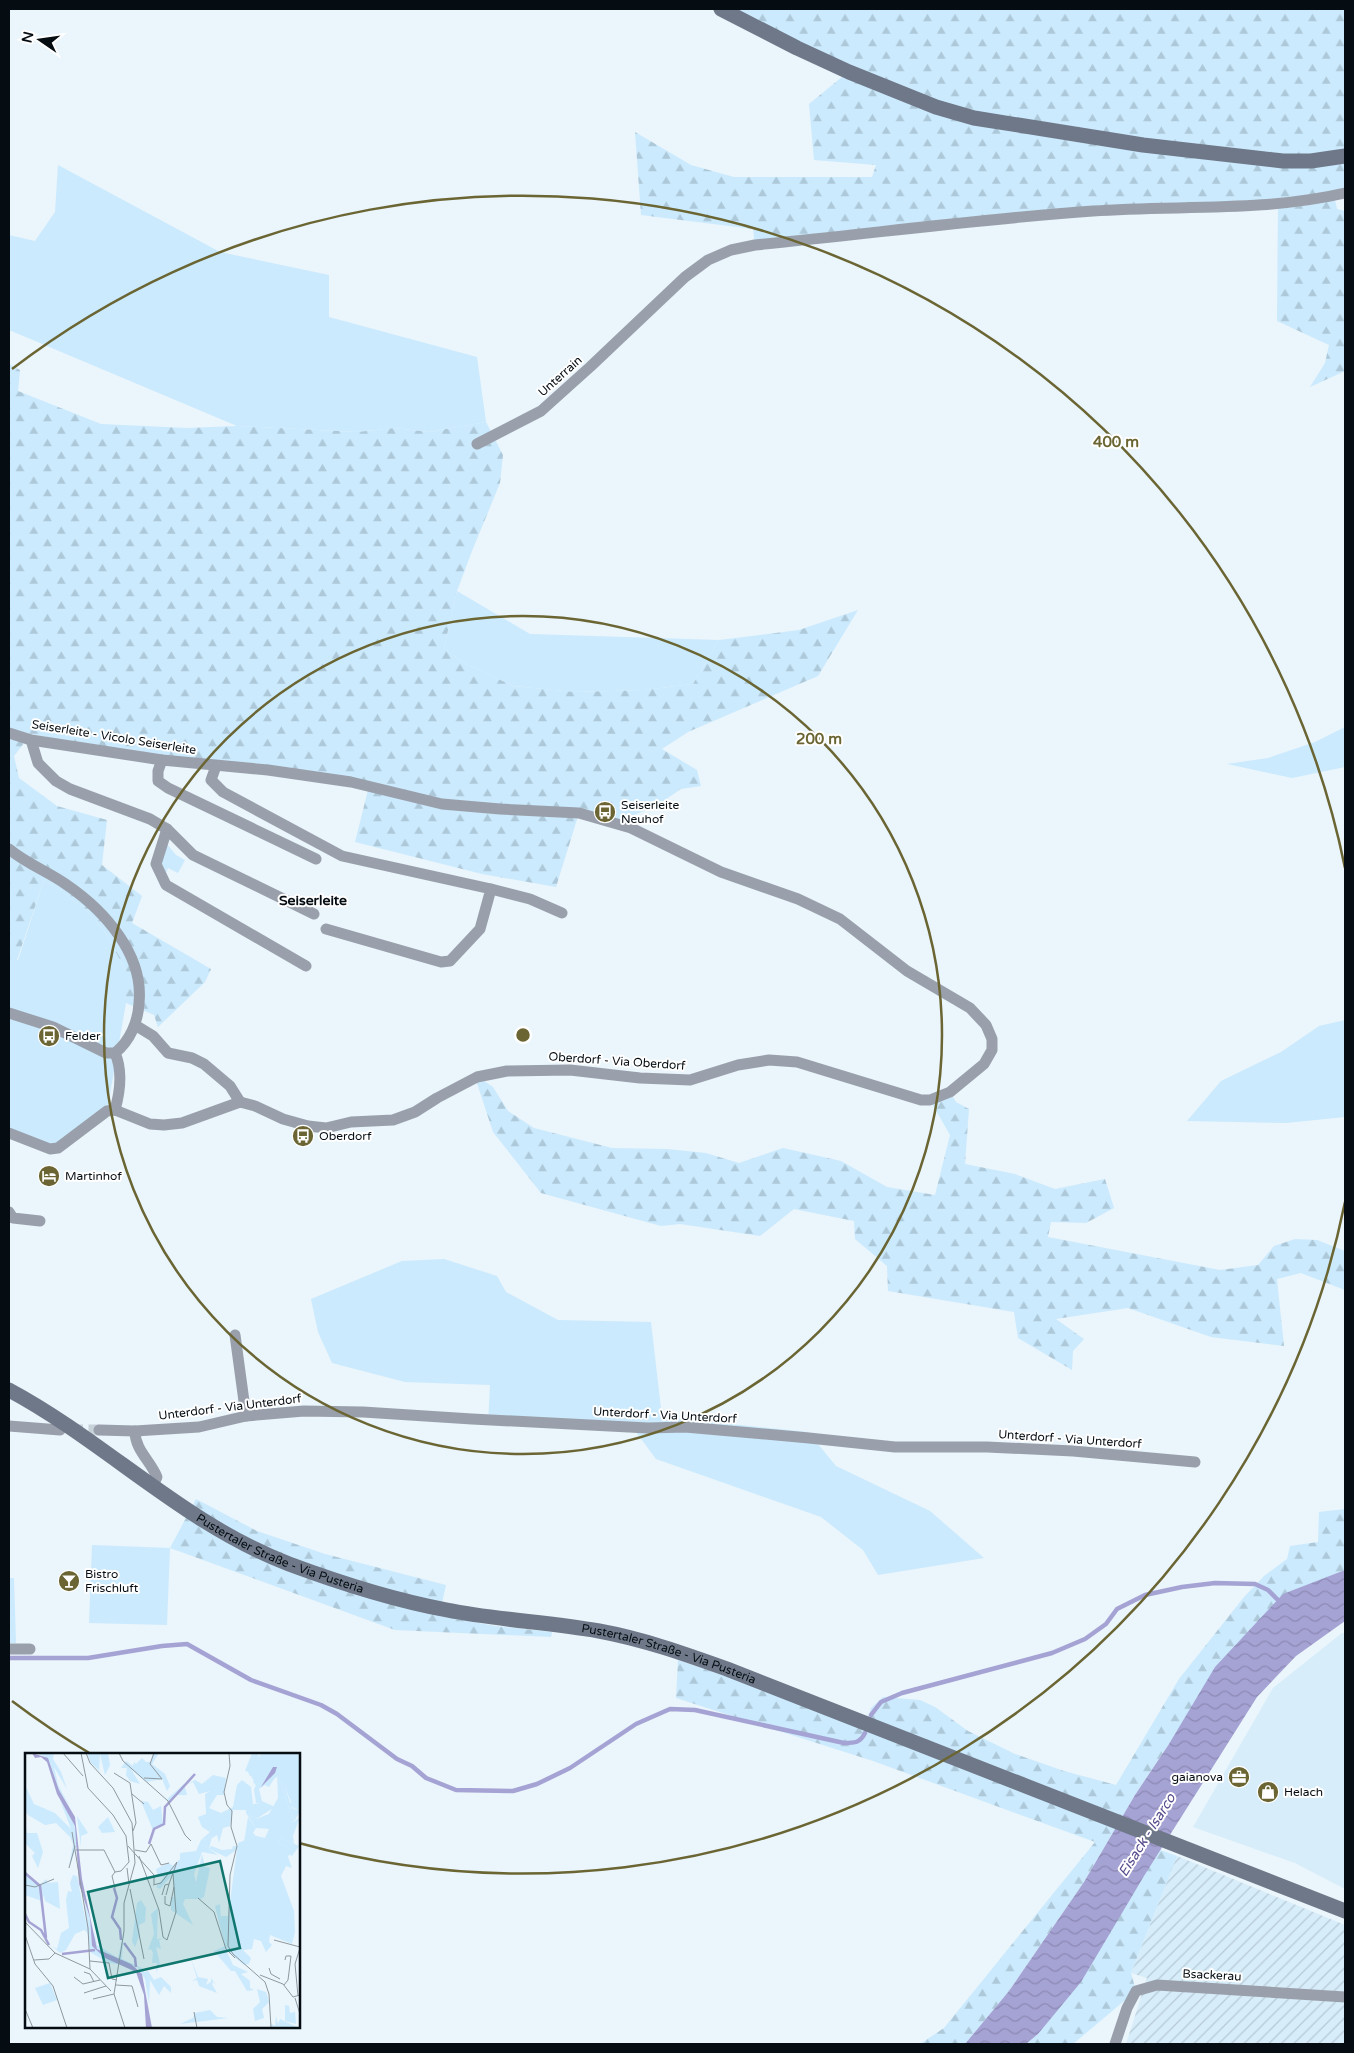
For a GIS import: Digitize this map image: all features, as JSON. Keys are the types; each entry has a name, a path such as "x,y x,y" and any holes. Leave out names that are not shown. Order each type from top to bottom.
{"main road":[{"path":"721,9 849,72 936,107 974,118 1143,145 1264,159 1311,161 1345,156"},
{"name":"Pustertaler Straße - Via Pusteria","path":"9,1390 73,1430 188,1512 258,1551 324,1577 402,1600 447,1610 598,1631 647,1642 733,1672 1345,1911"}],"street":[{"name":"Unterrain","path":"477,444 541,411 685,277 708,260 731,250 755,245 1094,211 1266,205 1345,193"},
{"name":"Seiserleite - Vicolo Seiserleite","path":"9,733 31,740 162,760 268,770 351,782 442,804 579,813 608,820 661,842 721,872 798,899 840,919 907,971 970,1008 986,1025 992,1039 992,1050 984,1064 950,1092 930,1100 921,1100 797,1062 769,1060 721,1070"},
{"path":"31,740 38,763 56,781 70,789 142,815 167,829 193,855 314,914"},
{"path":"162,760 158,771 158,781 168,788 316,859"},
{"path":"216,766 211,780 223,792 342,856 530,899 562,913"},
{"path":"167,829 156,864 166,885 306,966"},
{"path":"9,849 67,884 91,904 113,928 124,944 135,967 141,987 135,1025 122,1047 115,1054"},
{"path":"326,929 441,962 450,961 480,928 491,889"},
{"path":"9,1013 52,1027 106,1053 115,1054"},
{"path":"9,1133 50,1149 58,1148 107,1111 115,1110 150,1124 164,1125 182,1123 240,1102 230,1086 204,1064 192,1058 168,1053 153,1036 135,1025"},
{"path":"115,1054 118,1060 120,1082 115,1110"},
{"name":"Oberdorf - Via Oberdorf","path":"240,1102 255,1106 283,1119 308,1126 326,1128 351,1122 393,1120 415,1112 477,1077 507,1071 570,1070 640,1078 690,1080 721,1070"},
{"path":"9,1212 12,1218 40,1221"},
{"path":"235,1335 246,1416"},
{"name":"Unterdorf - Via Unterdorf","path":"99,1430 135,1431 199,1427 246,1416 304,1411 372,1412 472,1420 636,1428 685,1427 895,1447 987,1447 1073,1451 1195,1462"},
{"path":"9,1426 60,1430"},
{"path":"135,1431 135,1440 157,1477 152,1487"},
{"path":"9,1649 30,1649"},
{"name":"Bsackerau","path":"1115,2044 1127,2008 1136,1991 1158,1985 1345,1997"}],"shaded area":[{"path":"1342,1633 1345,1633 1345,1889 1295,1863 1193,1827 1273,1688"},
{"path":"1177,1856 1345,1925 1345,2044 1126,2044 1147,1978 1131,1973"}],"green space":[{"path":"721,9 1345,9 1345,198 1335,200 1337,209 1345,211 1345,371 1310,387 1325,363 1329,345 1277,321 1278,202 1095,211 755,245 753,229 641,215 635,132 691,165 734,177 872,177 876,165 814,160 809,104 848,72"},
{"path":"58,165 220,252 329,275 329,317 477,357 486,422 429,432 394,428 357,432 237,426 9,330 9,235 35,241 55,212"},
{"path":"9,364 20,370 18,391 101,424 187,428 237,426 357,432 394,428 429,432 486,422 503,455 500,483 457,591 444,648 464,663 513,686 575,692 644,690 693,684 719,640 799,630 858,610 818,676 688,732 662,749 697,770 701,786 681,789 656,806 634,815 631,828 579,813 556,887 482,874 355,842 369,786 162,760 31,734 14,756 19,778 57,806 107,820 102,865 142,896 132,923 211,969 205,982 158,1027 154,1015 126,1003 126,971 105,932 86,910 44,880 17,960 9,960"},
{"path":"457,591 530,634 719,640 693,684 644,690 574,692 513,686 464,663 444,648"},
{"path":"1345,727 1345,767 1292,778 1227,764 1268,758 1315,742"},
{"path":"166,843 176,855 185,860 178,873 168,868 166,873 161,863"},
{"path":"44,880 86,910 105,932 126,971 126,1003 107,1111 58,1148 9,1133 9,960 18,960"},
{"path":"1345,1020 1345,1117 1286,1123 1187,1121 1221,1081 1281,1052 1319,1026"},
{"path":"474,1074 493,1087 508,1111 534,1128 612,1148 667,1149 706,1153 739,1163 783,1148 841,1161 887,1187 935,1195 950,1135 930,1100 950,1092 956,1102 969,1109 965,1164 1015,1174 1055,1189 1105,1179 1114,1208 1086,1223 1051,1222 1048,1237 1220,1270 1258,1265 1274,1246 1295,1239 1317,1240 1345,1251 1345,1290 1301,1273 1277,1279 1284,1346 1211,1337 1128,1308 1056,1319 1084,1339 1073,1351 1072,1370 1018,1338 1014,1312 888,1291 887,1266 855,1239 854,1221 794,1209 760,1236 680,1224 661,1226 541,1193 493,1132"},
{"path":"444,1259 497,1276 506,1292 558,1320 651,1322 662,1417 808,1432 836,1466 930,1511 984,1558 878,1575 863,1550 821,1517 656,1459 636,1432 488,1424 490,1385 405,1382 332,1363 318,1332 311,1299 402,1261"},
{"path":"196,1499 257,1531 325,1554 446,1585 439,1616 496,1626 552,1632 551,1637 395,1630 170,1548"},
{"path":"1345,1509 1345,1570 1334,1575 1169,1744 1135,1795 1084,1882 1009,1991 965,2044 920,2044 944,2028 1095,1842 873,1761 676,1698 678,1660 866,1723 871,1708 883,1697 920,1700 935,1707 968,1731 1015,1754 1064,1771 1116,1785 1179,1679 1244,1597 1264,1576 1287,1559 1290,1546 1318,1542 1319,1512"},
{"path":"92,1545 170,1548 167,1625 89,1623"},
{"path":"9,1578 14,1578 16,1643 9,1643"},
{"path":"1160,1850 1177,1856 1131,1973 1136,1991 1073,2044 1026,2044 1038,2034"}],"water":[{"name":"Eisack - Isarco","path":"1345,1570 1345,1621 1296,1656 1257,1697 1144,1876 1081,1982 1038,2034 1026,2044 965,2044 1009,1991 1084,1882 1135,1795 1169,1744 1215,1667 1283,1594"}],"waterway":[{"path":"871,1715 881,1702 902,1693 1052,1653 1085,1639 1106,1624 1117,1609 1145,1595 1182,1587 1215,1583 1255,1584 1268,1590 1280,1602"},
{"path":"9,1658 88,1658 162,1646 187,1644 251,1680 321,1705 337,1714 397,1759 412,1766 426,1778 456,1790 513,1791 537,1784 570,1768 636,1724 670,1709 695,1710 844,1743 857,1742 865,1733"}],"tunnel":[{"path":"72,1430 99,1430"}],"place":[{"name":"Seiserleite Neuhof","path":"605,812"},
{"name":"Felder","path":"49,1036"},
{"name":"Oberdorf","path":"303,1136"},
{"name":"Martinhof","path":"49,1176"},
{"name":"Bistro Frischluft","path":"69,1581"},
{"name":"gaianova","path":"1239,1777"},
{"name":"Helach","path":"1268,1792"}],"district":[{"name":"Seiserleite","path":"313,900"}]}
